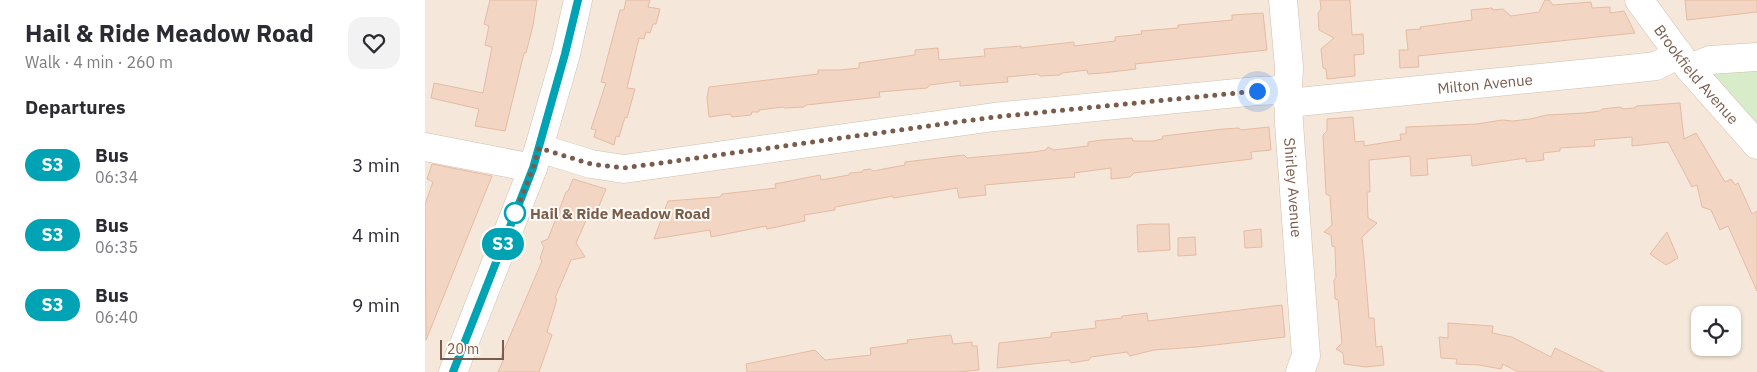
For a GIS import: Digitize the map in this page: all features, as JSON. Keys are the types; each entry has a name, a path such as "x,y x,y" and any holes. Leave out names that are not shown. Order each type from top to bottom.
{"street":[{"path":"453,372 536,158 578,0"},
{"name":"Shirley Avenue","path":"1283,0 1289,67 1288,97 1306,356 1301,372"},
{"name":"Brookfield Avenue","path":"1639,0 1684,61 1757,145"},
{"name":"Milton Avenue","path":"425,147 624,168 994,117 1257,91 1288,97 1629,69 1684,61 1757,57"}],"shaded area":[{"path":"425,0 574,0 450,372 425,372"},
{"path":"578,0 1639,0 1757,145 1757,372 453,372"},
{"path":"1640,0 1757,0 1757,57 1689,63"}],"green space":[{"path":"1757,61 1757,139 1695,70"}],"building":[{"path":"490,0 537,0 533,25 526,53 524,53 505,131 475,126 479,109 431,98 434,83 483,93 492,47 485,45 489,26 484,24"},
{"path":"626,0 650,0 648,7 660,9 656,24 653,24 650,33 646,32 644,39 639,38 627,88 635,89 627,118 625,117 619,137 616,136 614,145 594,137 596,130 591,129 606,83 601,82 620,10 624,10"},
{"path":"1320,0 1350,0 1352,35 1363,34 1364,54 1354,55 1355,76 1327,79 1326,69 1323,68 1321,49 1334,38 1319,30 1318,13 1321,9"},
{"path":"1545,0 1549,0 1553,5 1591,2 1592,8 1610,7 1610,13 1624,11 1635,33 1418,56 1419,67 1400,68 1399,50 1408,50 1406,30 1472,20 1471,10 1503,9 1511,16 1539,12"},
{"path":"1685,0 1757,0 1757,12 1687,20"},
{"path":"1263,13 1267,50 1135,64 1136,69 1103,73 1088,74 1087,70 1062,73 1060,75 1040,76 1038,74 1007,77 1008,82 960,86 960,81 930,85 927,88 879,92 880,97 806,105 804,107 759,110 759,112 752,112 751,115 732,117 730,114 709,117 707,98 709,87 818,74 818,70 859,68 859,63 915,55 915,50 938,48 939,60 985,56 984,49 1021,46 1021,48 1074,42 1074,46 1115,41 1115,37 1142,34 1141,31 1178,28 1178,25 1232,20 1232,15"},
{"path":"1680,103 1684,139 1696,133 1725,182 1731,179 1735,185 1738,183 1752,214 1757,211 1757,291 1728,226 1720,230 1711,210 1702,207 1697,185 1692,187 1668,142 1632,146 1632,137 1594,140 1595,146 1560,148 1560,151 1543,153 1544,160 1526,162 1526,158 1472,166 1471,155 1427,159 1428,175 1411,176 1410,156 1369,160 1370,192 1367,192 1368,218 1377,223 1362,237 1369,318 1374,318 1376,347 1382,346 1384,365 1366,367 1344,364 1343,353 1336,349 1342,343 1338,300 1335,299 1335,247 1332,246 1331,235 1324,232 1332,225 1330,196 1326,194 1323,135 1327,131 1327,119 1353,117 1355,142 1364,141 1364,146 1401,140 1400,134 1406,134 1406,127 1477,124 1502,120 1513,121 1547,115 1584,113 1620,107 1623,109 1637,106"},
{"path":"1269,127 1271,150 1251,152 1252,159 1134,173 1130,177 1111,179 1111,168 1074,173 1075,177 985,185 986,195 959,198 957,188 893,198 893,196 835,207 835,210 804,215 805,221 767,229 766,226 711,237 710,230 654,239 668,201 720,197 722,194 776,188 775,184 820,175 821,180 862,172 863,170 870,169 873,171 905,165 905,162 964,155 967,158 1034,152 1046,150 1048,147 1054,150 1088,146 1088,142 1102,140 1132,138 1133,141 1153,141 1162,139 1163,136 1223,129 1239,128 1241,130"},
{"path":"432,164 492,176 426,340 425,204 433,182 427,179"},
{"path":"573,179 606,189 597,211 591,209 576,243 585,257 571,260 555,298 557,299 547,332 552,335 539,372 498,372 504,358 501,357 542,261 540,258 544,247 541,242 548,239"},
{"path":"1169,224 1170,250 1138,252 1137,225"},
{"path":"1261,229 1262,247 1245,248 1244,231"},
{"path":"1667,232 1678,258 1666,265 1650,254"},
{"path":"1195,237 1196,255 1178,256 1178,238"},
{"path":"1282,305 1285,337 1154,350 1130,356 1127,352 1091,357 1089,360 1071,363 1069,360 997,368 999,343 1051,337 1051,333 1096,328 1095,321 1147,313 1148,321"},
{"path":"1448,323 1493,326 1492,333 1512,337 1551,357 1555,348 1604,372 1518,372 1503,364 1501,369 1479,365 1456,364 1457,359 1441,358 1439,337 1448,338"},
{"path":"951,335 953,344 972,342 972,346 977,346 979,370 959,372 747,372 746,364 815,350 825,360 871,355 870,348 908,343 907,340"}],"bus line":[{"name":"S3","path":"453,372 533,168 578,0"}],"place":[{"name":"Hail & Ride Meadow Road","path":"515,213"}],"route":[{"path":"515,213 513,219 539,148 591,164 624,168 994,117 1257,91"}]}
